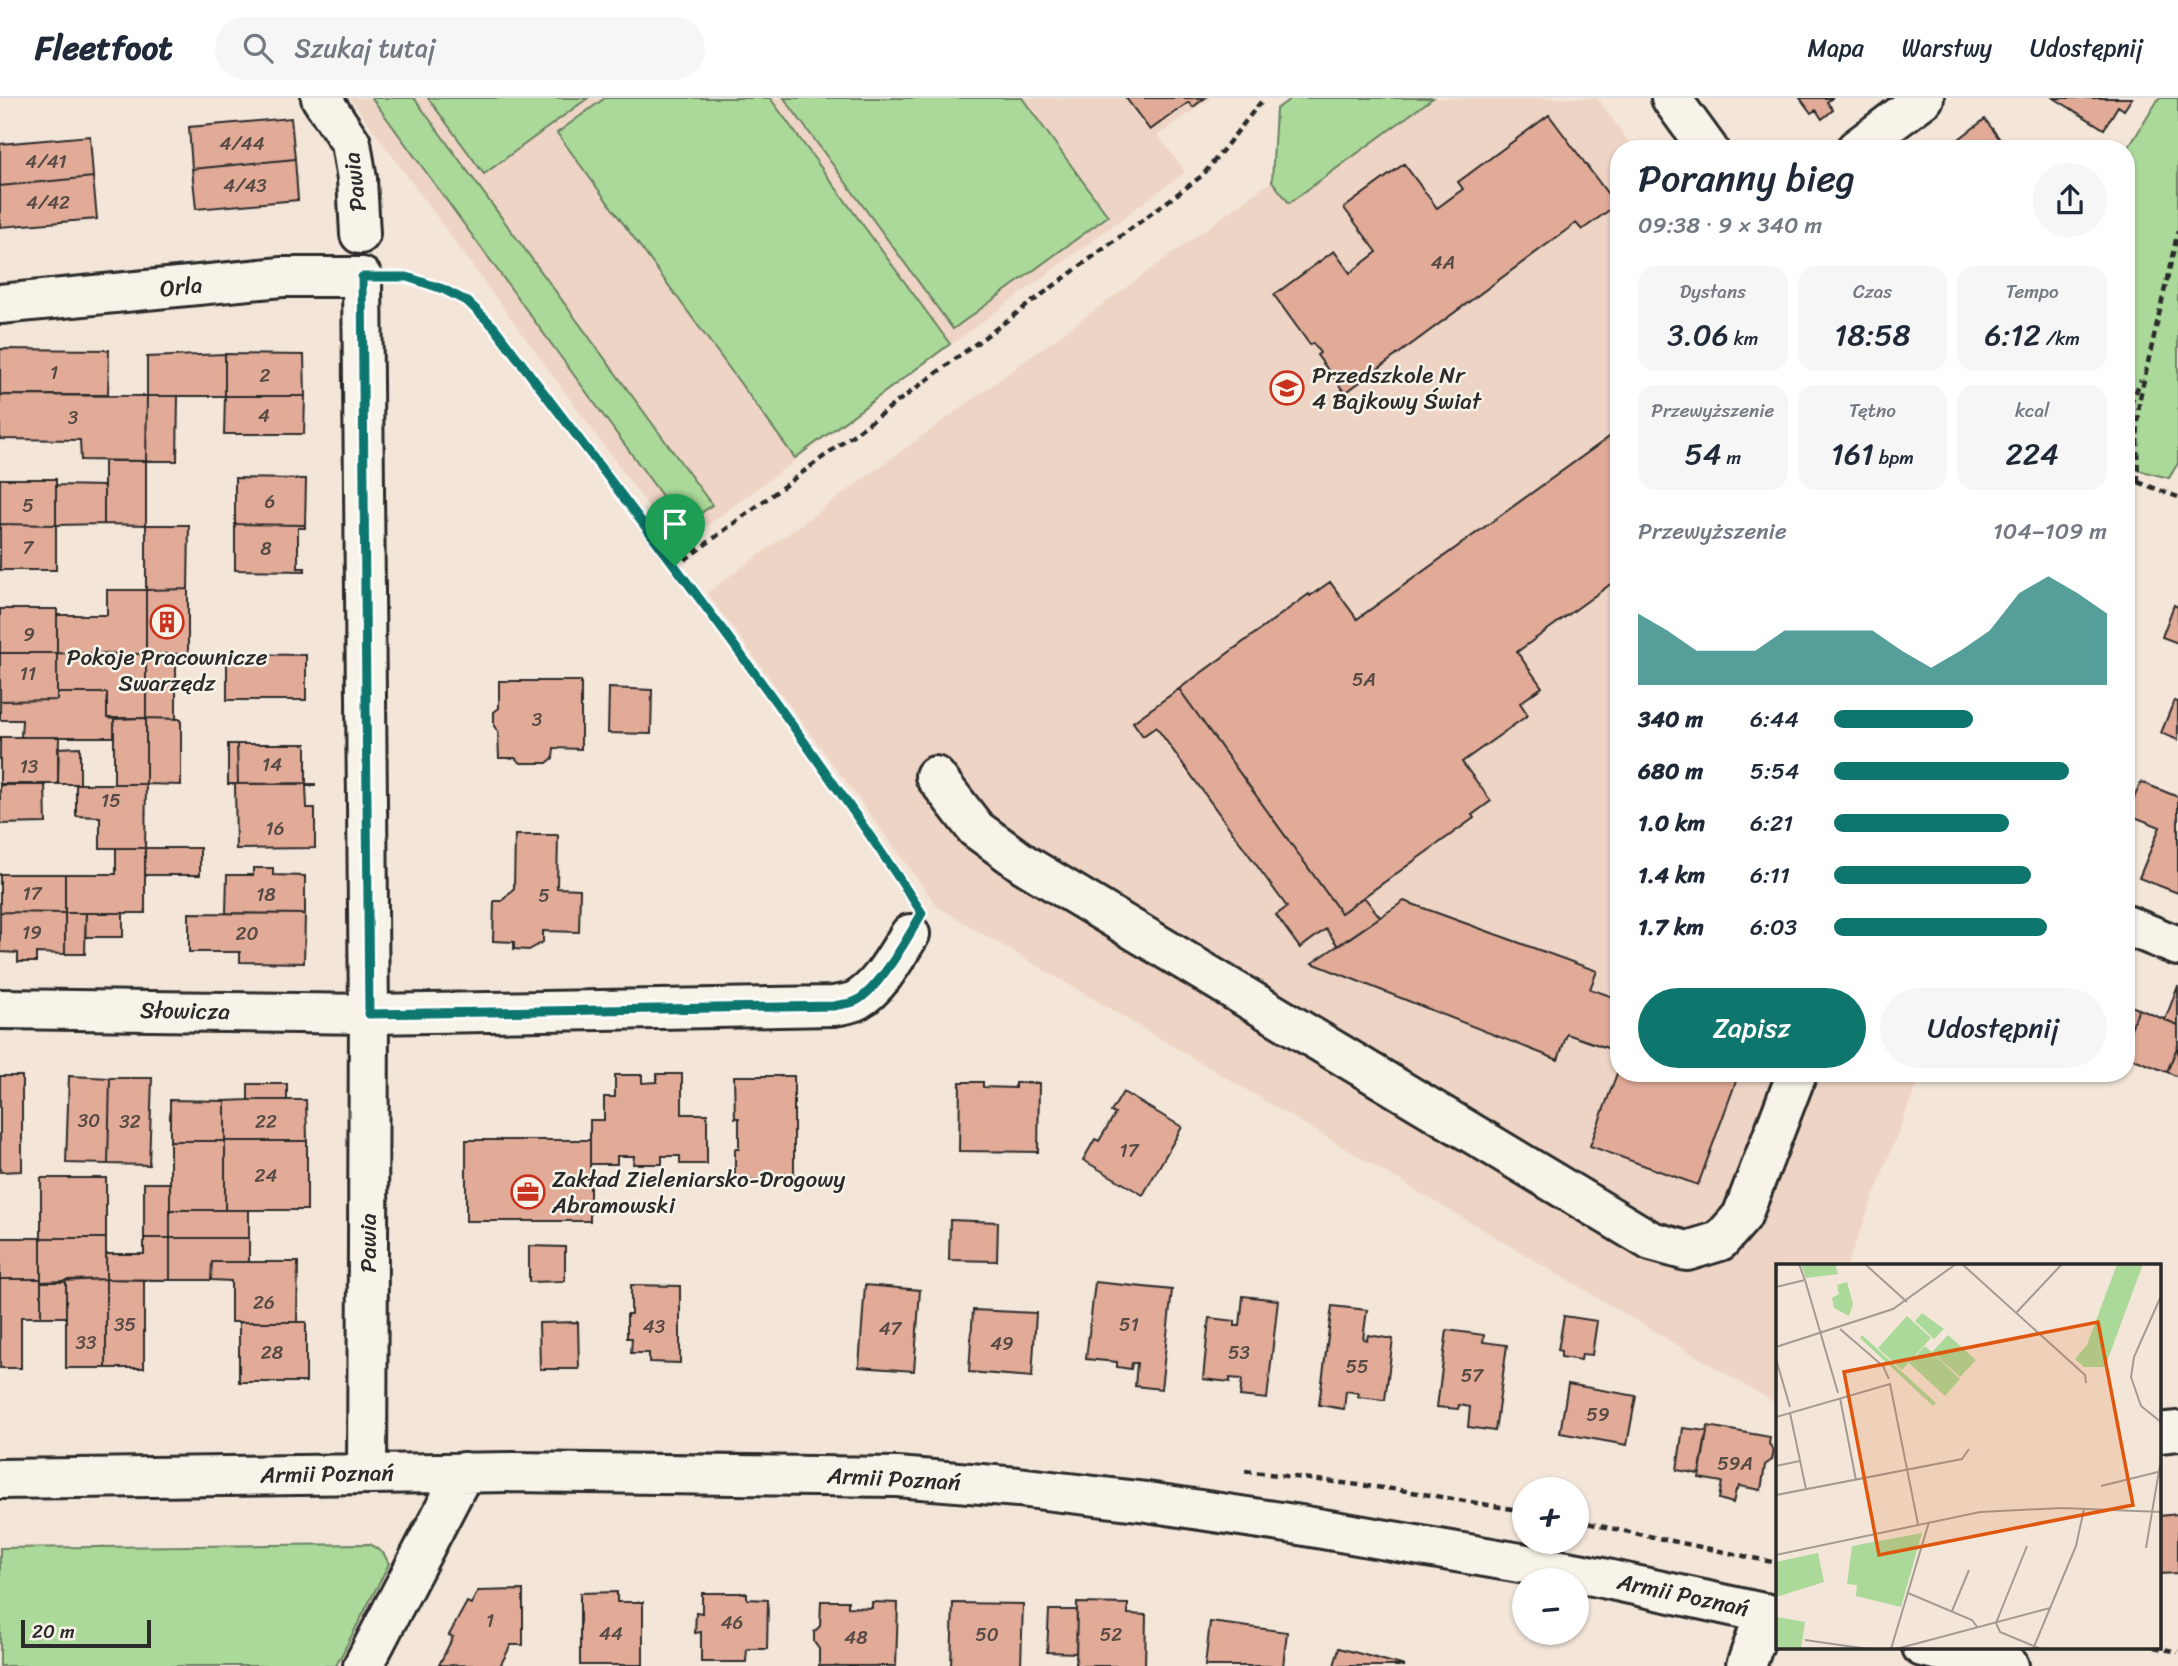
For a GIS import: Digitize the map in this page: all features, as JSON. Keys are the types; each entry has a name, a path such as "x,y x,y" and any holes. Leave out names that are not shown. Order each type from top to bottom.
{"street":[{"name":"Pawia","path":"321,98 351,143 357,179 360,234"},
{"path":"1671,98 1701,140"},
{"path":"1868,140 1924,98"},
{"name":"Orla","path":"0,304 282,277 362,277"},
{"name":"Pawia","path":"362,277 369,1014 367,1473"},
{"path":"935,776 976,829 1024,864 1651,1241 1687,1251 1720,1241 1742,1216 1794,1082"},
{"path":"2135,929 2178,946"},
{"path":"369,1014 834,1006 854,1002 866,994 910,934"},
{"name":"Słowicza","path":"0,1009 369,1014"},
{"path":"2160,1433 2178,1431"},
{"path":"363,1666 464,1472"},
{"name":"Armii Poznań","path":"0,1479 464,1472 897,1477 1147,1502 1360,1535 1584,1574 1771,1614"},
{"path":"1746,1666 1771,1614"},
{"path":"1927,1648 2009,1666"}],"path":[{"path":"675,566 1203,175 1264,98"},
{"path":"2138,482 2137,420 2178,231"},
{"path":"362,277 407,277 443,289 468,302 494,327 675,566 838,790 922,913 910,934"},
{"path":"2135,395 2151,348"},
{"path":"2135,482 2178,497"},
{"path":"1589,1524 1776,1563"},
{"path":"2159,1648 2178,1652"}],"shaded area":[{"path":"350,98 1211,98 1158,135 1185,172 678,547"},
{"path":"1433,98 1597,98 1627,140 1610,140 1610,1082 1918,1082 1847,1264 1776,1264 1776,1403 938,907 707,593 1272,181 1289,203"}],"green space":[{"path":"372,98 414,98 712,505 684,526"},
{"path":"428,98 588,98 484,174"},
{"path":"605,98 770,98 950,344 795,458 557,133"},
{"path":"784,98 1022,98 1108,216 953,329"},
{"path":"1292,98 1433,98 1289,203 1272,181 1276,109"},
{"path":"2159,98 2178,98 2178,463 2169,478 2135,469 2133,140"},
{"path":"370,1544 384,1554 389,1564 336,1666 0,1666 0,1548"}],"building":[{"path":"1126,98 1205,98 1193,107 1189,102 1150,130"},
{"path":"1800,98 1832,98 1827,102 1833,110 1822,119 1816,110 1811,113"},
{"path":"2054,98 2132,98 2124,110 2118,106 2104,129"},
{"path":"1549,115 1610,197 1610,209 1582,230 1576,223 1345,393 1317,355 1320,353 1313,343 1310,345 1274,295 1334,251 1350,273 1377,252 1344,208 1404,164 1437,208 1463,189 1458,182"},
{"path":"291,118 295,159 192,169 189,127"},
{"path":"1985,119 2000,140 1958,140"},
{"path":"90,136 93,177 0,186 0,144"},
{"path":"295,159 298,200 196,209 192,169"},
{"path":"93,177 97,219 0,227 0,186"},
{"path":"0,349 109,350 108,395 0,395"},
{"path":"225,354 225,396 147,396 147,357"},
{"path":"225,354 304,355 305,396 225,396"},
{"path":"0,395 147,396 146,461 81,460 80,440 0,439"},
{"path":"147,396 178,396 177,461 146,461"},
{"path":"225,396 305,396 304,434 224,434"},
{"path":"1610,436 1610,585 1517,652 1542,687 1520,703 1528,715 1462,762 1491,801 1472,815 1474,818 1341,913 1179,689 1309,594 1310,596 1330,582 1357,619"},
{"path":"104,461 146,461 146,525 104,524"},
{"path":"235,478 306,479 305,525 235,524"},
{"path":"0,479 56,479 56,525 0,524"},
{"path":"56,485 104,486 104,524 56,525"},
{"path":"0,524 56,525 56,570 0,570"},
{"path":"235,524 305,525 305,528 298,528 298,568 305,568 305,571 235,570"},
{"path":"146,525 189,525 188,589 146,590"},
{"name":"Pokoje Pracownicze Swarzędz","path":"188,589 188,654 146,654 146,590"},
{"path":"107,590 146,590 146,654 57,653 57,615 107,615"},
{"path":"2174,605 2178,607 2178,643 2162,637"},
{"path":"0,609 57,609 57,653 0,653"},
{"path":"0,653 57,653 57,700 0,701"},
{"path":"57,653 146,654 146,718 107,718 107,693 57,693"},
{"path":"146,654 176,654 176,719 146,718"},
{"path":"227,654 306,655 306,700 227,700"},
{"path":"499,681 581,681 581,749 554,748 553,758 547,763 521,763 515,758 499,758 494,712 499,708"},
{"path":"609,688 652,690 651,734 608,733"},
{"path":"1179,689 1341,913 1364,897 1380,917 1338,946 1326,929 1300,948 1276,915 1287,907 1156,727 1143,736 1133,722"},
{"path":"57,693 107,693 107,718 114,719 114,737 21,737 22,720 0,720 0,701 57,700"},
{"path":"2174,701 2178,702 2178,740 2161,733"},
{"path":"146,718 146,784 114,784 114,719"},
{"path":"146,718 181,719 181,785 146,784"},
{"path":"0,737 59,737 58,784 0,784"},
{"path":"228,744 237,744 238,784 228,784"},
{"path":"237,744 306,744 306,783 238,784"},
{"path":"80,747 80,784 58,784 58,748"},
{"path":"2141,782 2178,797 2178,893 2139,878 2160,827 2135,817 2135,796"},
{"path":"76,784 146,784 145,848 100,848 100,817 76,816"},
{"path":"235,784 315,784 306,786 307,808 315,808 315,848 236,849"},
{"path":"0,785 45,785 46,823 0,824"},
{"path":"515,835 558,835 557,888 580,889 579,932 543,931 543,942 529,950 514,949 514,942 493,941 494,901 502,901 514,888"},
{"path":"116,848 145,848 145,913 65,913 65,874 116,874"},
{"path":"145,848 200,848 200,875 145,875"},
{"path":"253,868 273,868 273,875 305,876 305,914 226,913 227,875 253,875"},
{"path":"0,874 65,874 65,913 0,912"},
{"path":"1404,901 1597,971 1590,989 1610,996 1610,1049 1567,1034 1558,1060 1312,963"},
{"path":"0,912 65,913 65,954 36,953 36,962 18,962 18,953 0,952"},
{"path":"65,913 86,913 85,954 65,954"},
{"path":"86,913 123,913 123,937 85,937"},
{"path":"189,913 305,914 304,963 240,962 240,952 189,952"},
{"path":"2178,986 2178,1025 2165,1020"},
{"path":"2139,1009 2178,1025 2178,1045 2167,1072 2135,1060 2135,1019"},
{"path":"2178,1045 2178,1077 2167,1072"},
{"path":"657,1074 682,1074 682,1114 707,1114 707,1164 680,1164 680,1156 662,1156 662,1164 633,1164 634,1156 617,1156 617,1164 590,1164 590,1120 604,1120 604,1097 615,1097 615,1075 642,1075 642,1083 657,1082"},
{"path":"0,1076 22,1076 22,1171 0,1172"},
{"path":"69,1076 110,1078 108,1164 66,1163"},
{"path":"734,1076 794,1076 794,1180 735,1180 739,1118 735,1118"},
{"path":"110,1078 152,1078 149,1165 108,1164"},
{"path":"960,1082 983,1082 983,1087 1015,1088 1015,1083 1039,1083 1038,1152 959,1151"},
{"path":"1614,1082 1736,1082 1698,1185 1590,1146"},
{"path":"248,1084 287,1084 287,1100 248,1100"},
{"path":"1123,1092 1182,1127 1143,1195 1083,1160 1095,1139 1099,1141 1115,1114 1111,1112"},
{"path":"170,1100 225,1101 225,1141 170,1141"},
{"path":"306,1100 307,1141 225,1141 225,1101"},
{"name":"Zakład Zieleniarsko-Drogowy Abramowski","path":"466,1140 590,1140 590,1221 466,1221"},
{"path":"170,1141 225,1141 225,1210 170,1210"},
{"path":"225,1141 307,1141 307,1210 225,1210"},
{"path":"41,1178 106,1178 106,1238 41,1238"},
{"path":"144,1183 170,1183 170,1238 144,1238"},
{"path":"170,1210 249,1210 249,1238 170,1238"},
{"path":"950,1220 998,1222 997,1261 949,1260"},
{"path":"0,1238 41,1238 41,1279 0,1279"},
{"path":"41,1238 106,1238 106,1279 41,1282"},
{"path":"144,1238 170,1238 170,1280 106,1279 106,1254 144,1254"},
{"path":"170,1238 249,1238 249,1262 212,1262 211,1280 170,1280"},
{"path":"529,1246 565,1247 565,1281 529,1282"},
{"path":"212,1262 298,1262 297,1322 231,1322 231,1281 211,1280"},
{"path":"0,1279 41,1279 41,1317 21,1317 21,1368 0,1368"},
{"path":"106,1279 144,1280 144,1368 106,1368"},
{"path":"106,1279 106,1368 66,1368 66,1280"},
{"path":"41,1282 66,1282 66,1317 41,1317"},
{"path":"1095,1282 1172,1290 1161,1389 1135,1386 1137,1363 1132,1363 1131,1369 1117,1367 1117,1362 1086,1359"},
{"path":"631,1285 680,1286 680,1363 649,1362 649,1353 631,1353 632,1338 627,1338 627,1314 631,1314"},
{"path":"865,1285 920,1290 914,1371 859,1367"},
{"path":"1243,1296 1278,1300 1267,1399 1240,1396 1242,1379 1230,1378 1230,1382 1203,1379 1209,1318 1235,1321 1235,1326 1240,1326"},
{"path":"1332,1306 1367,1310 1363,1339 1367,1340 1368,1335 1393,1339 1385,1400 1358,1397 1359,1393 1346,1391 1344,1409 1319,1405"},
{"path":"973,1310 1036,1313 1032,1377 969,1372"},
{"path":"1564,1316 1597,1321 1592,1355 1582,1354 1581,1360 1561,1357 1561,1351 1558,1350"},
{"path":"239,1322 306,1322 306,1382 239,1382"},
{"path":"578,1322 579,1369 540,1369 539,1323"},
{"path":"1447,1330 1484,1335 1483,1342 1507,1345 1495,1431 1468,1427 1470,1407 1437,1407"},
{"path":"1568,1384 1636,1396 1627,1445 1560,1433"},
{"path":"1708,1426 1770,1437 1769,1444 1774,1450 1772,1460 1765,1465 1761,1490 1739,1486 1733,1503 1719,1499 1722,1482 1699,1478"},
{"path":"1683,1428 1707,1431 1699,1474 1677,1470"},
{"path":"2178,1514 2178,1573 2160,1574 2160,1516"},
{"path":"523,1590 523,1645 511,1645 500,1666 439,1665 453,1637 449,1635 467,1602 471,1604 478,1591"},
{"path":"617,1592 617,1602 643,1602 643,1665 580,1665 580,1593"},
{"path":"702,1593 747,1593 747,1599 768,1600 767,1649 747,1649 746,1662 701,1662 701,1632 695,1633 696,1612 702,1613"},
{"path":"821,1601 848,1601 848,1607 872,1608 872,1602 898,1603 896,1666 819,1666 819,1649 814,1642 814,1632 820,1626"},
{"path":"953,1603 1023,1604 1021,1665 951,1666"},
{"path":"1077,1603 1128,1604 1128,1614 1146,1615 1145,1666 1076,1666"},
{"path":"1049,1610 1077,1610 1076,1653 1047,1652"},
{"path":"1210,1622 1287,1632 1283,1666 1205,1666"},
{"path":"1339,1648 1405,1666 1334,1666"}],"place":[{"name":"Przedszkole Nr 4 Bajkowy Świat","path":"1287,388"},
{"name":"Pokoje Pracownicze Swarzędz","path":"167,622"},
{"name":"Zakład Zieleniarsko-Drogowy Abramowski","path":"528,1192"}],"route":[{"path":"362,277 407,277 443,289 468,302 494,327 675,566 838,790 922,913 889,966 866,994 854,1002 834,1006 369,1014 362,277"}]}
